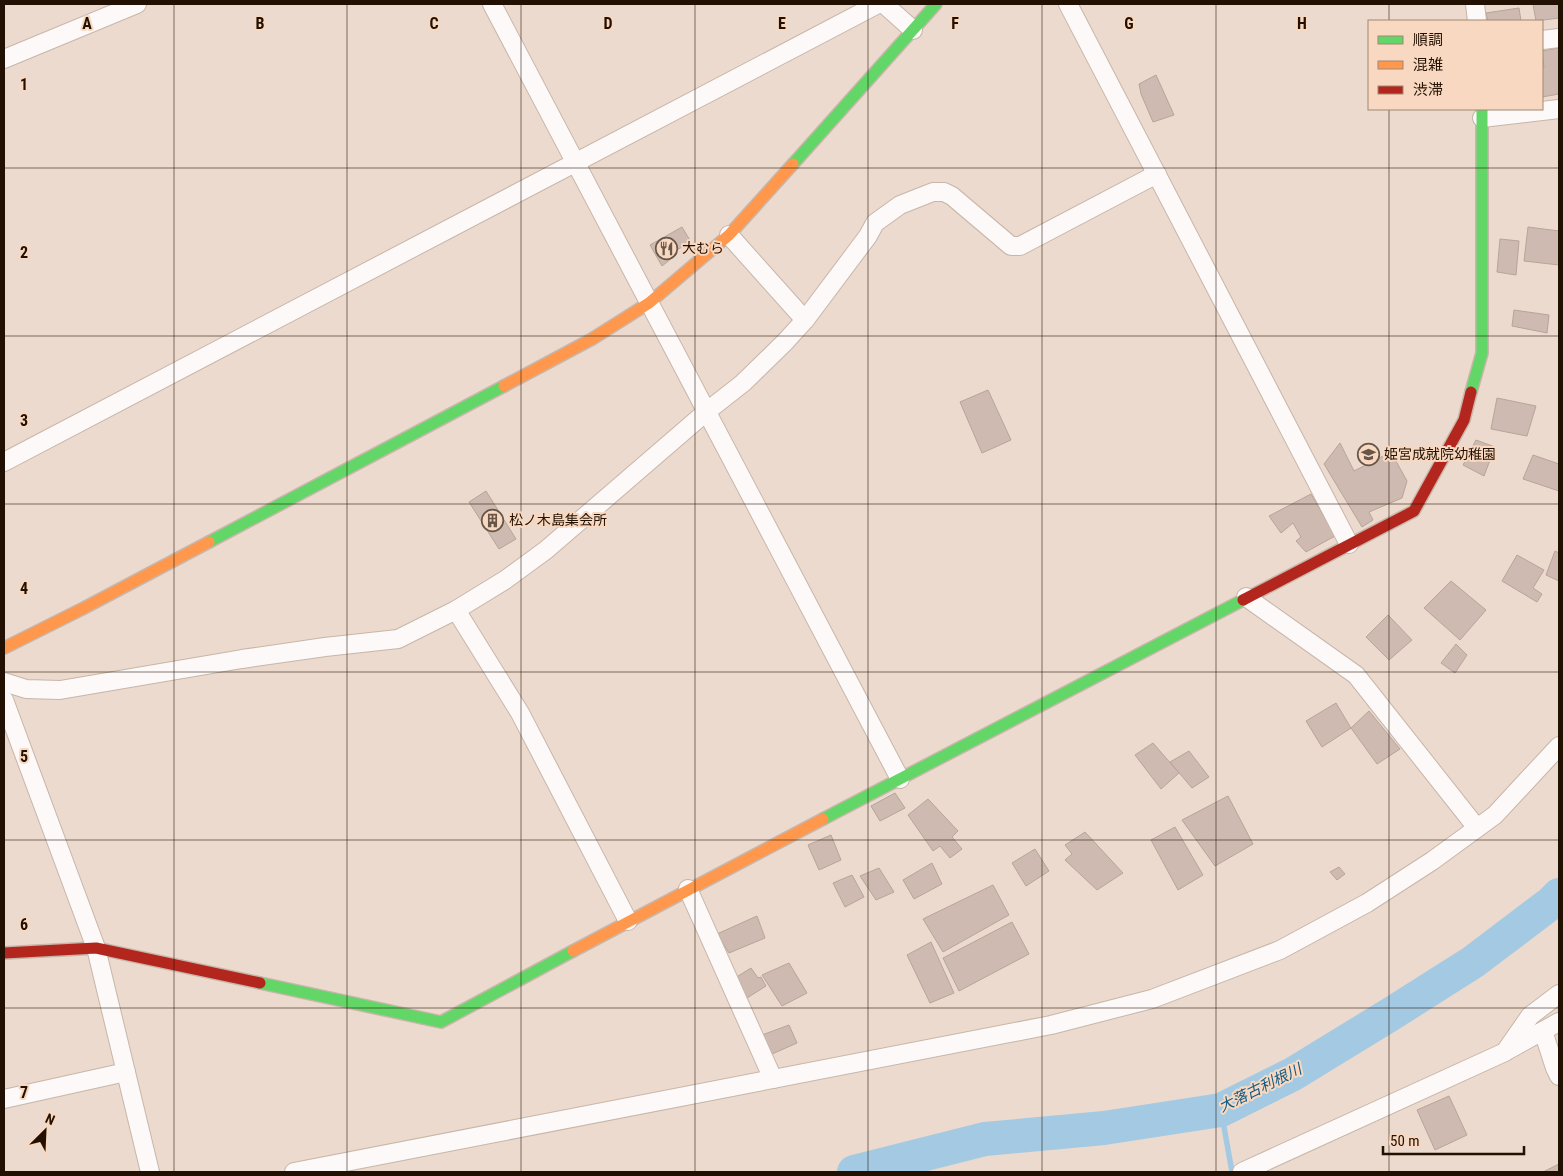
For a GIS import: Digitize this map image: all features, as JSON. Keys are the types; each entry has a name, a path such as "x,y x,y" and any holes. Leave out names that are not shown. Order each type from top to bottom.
{"street":[{"path":"4,59 138,4"},
{"path":"492,4 900,779"},
{"path":"4,462 878,4"},
{"path":"884,4 913,30"},
{"path":"4,648 84,608 592,338 649,303 729,235 936,4"},
{"path":"1068,4 1349,544"},
{"path":"1475,4 1477,20"},
{"path":"1543,40 1559,38"},
{"path":"1543,110 1559,109"},
{"path":"4,953 96,948 441,1022 688,889 1414,511 1464,420 1482,353 1482,113 1540,110"},
{"path":"4,682 26,689 60,690 242,659 398,639 456,610 505,580 546,550 750,376 805,320 868,236 875,223 900,205 934,192 944,192 952,196 1011,246 1020,246 1157,174"},
{"path":"729,235 805,320"},
{"path":"1246,597 1356,674 1477,828"},
{"path":"456,610 520,713 628,921"},
{"path":"4,700 96,948 150,1172"},
{"path":"294,1172 1051,1025 1152,999 1280,950 1367,903 1432,861 1495,815 1559,746"},
{"path":"688,889 773,1079"},
{"path":"1505,1052 1530,1016 1559,994"},
{"path":"1252,1171 1505,1052 1559,1022"},
{"path":"1543,1031 1559,1076"},
{"path":"4,1099 126,1072"}],"building":[{"path":"1533,4 1559,4 1559,18 1536,20"},
{"path":"1519,8 1521,20 1488,20 1486,13"},
{"path":"1559,48 1559,94 1543,97 1543,51"},
{"path":"1156,75 1174,115 1153,122 1141,94 1139,84"},
{"name":"大むら","path":"682,227 691,242 675,251 677,254 662,266 650,245"},
{"path":"1528,227 1559,231 1559,265 1524,261"},
{"path":"1500,239 1519,241 1516,275 1497,272"},
{"path":"1514,310 1549,315 1547,333 1512,326"},
{"path":"988,390 1011,440 982,453 960,402"},
{"path":"1497,398 1536,406 1527,436 1491,429"},
{"path":"1476,440 1495,447 1484,476 1463,465"},
{"path":"1340,443 1354,471 1391,452 1407,481 1402,498 1369,512 1373,520 1362,527 1324,464"},
{"path":"1533,455 1559,464 1559,491 1523,479"},
{"name":"松ノ木島集会所","path":"486,491 516,539 499,549 469,502"},
{"path":"1311,494 1335,536 1306,552 1296,541 1301,537 1293,523 1281,533 1269,516"},
{"path":"1555,551 1559,553 1559,581 1546,575"},
{"path":"1517,555 1544,570 1533,588 1542,594 1537,602 1502,581"},
{"path":"1451,581 1486,610 1460,640 1424,608"},
{"path":"1388,615 1412,640 1389,660 1366,637"},
{"path":"1456,644 1467,655 1455,673 1441,663"},
{"path":"1336,703 1351,728 1322,747 1306,721"},
{"path":"1369,711 1400,749 1377,764 1351,728"},
{"path":"1153,743 1179,773 1161,789 1135,755"},
{"path":"1189,751 1209,777 1192,788 1170,762"},
{"path":"895,793 905,808 880,821 871,806"},
{"path":"1228,796 1253,844 1215,866 1182,820"},
{"path":"928,799 958,831 952,837 962,849 950,858 940,846 933,851 908,815"},
{"path":"1175,827 1203,875 1178,890 1151,840"},
{"path":"1085,832 1123,873 1097,890 1065,860 1072,854 1065,845"},
{"path":"831,835 841,860 819,870 808,845"},
{"path":"1035,849 1049,871 1026,886 1012,863"},
{"path":"932,863 942,884 914,899 903,880"},
{"path":"1339,867 1345,874 1337,880 1330,872"},
{"path":"879,868 894,892 876,900 860,876"},
{"path":"852,875 864,897 845,907 833,883"},
{"path":"993,885 1009,915 943,952 923,919"},
{"path":"757,916 765,938 729,953 717,934"},
{"path":"1012,922 1029,954 959,991 943,958"},
{"path":"931,942 954,993 930,1003 907,955"},
{"path":"789,963 807,993 782,1006 762,975"},
{"path":"751,968 758,978 761,977 766,986 747,998 735,978"},
{"path":"789,1025 797,1043 772,1054 762,1035"},
{"path":"1449,1096 1467,1135 1435,1150 1417,1110"},
{"path":"1559,1164 1559,1172 1543,1172"}],"waterway":[{"name":"大落古利根川","path":"854,1172 985,1139 1104,1128 1221,1110 1293,1074 1473,962 1559,895"},
{"path":"1221,1110 1232,1172"}],"traffic: fast":[{"path":"793,164 936,4"},
{"path":"1471,392 1482,353 1482,110"},
{"path":"209,542 504,386"},
{"path":"823,819 1243,600"},
{"path":"260,983 441,1022 573,951"}],"traffic: slow":[{"path":"504,386 592,339 649,303 729,235 793,164"},
{"path":"4,648 209,542"},
{"path":"573,951 823,819"}],"traffic: jam":[{"path":"1243,600 1414,511 1464,420 1471,392"},
{"path":"4,953 96,948 260,983"}],"place":[{"name":"大むら","path":"666,248"},
{"name":"姫宮成就院幼稚園","path":"1368,454"},
{"name":"松ノ木島集会所","path":"493,520"}]}
